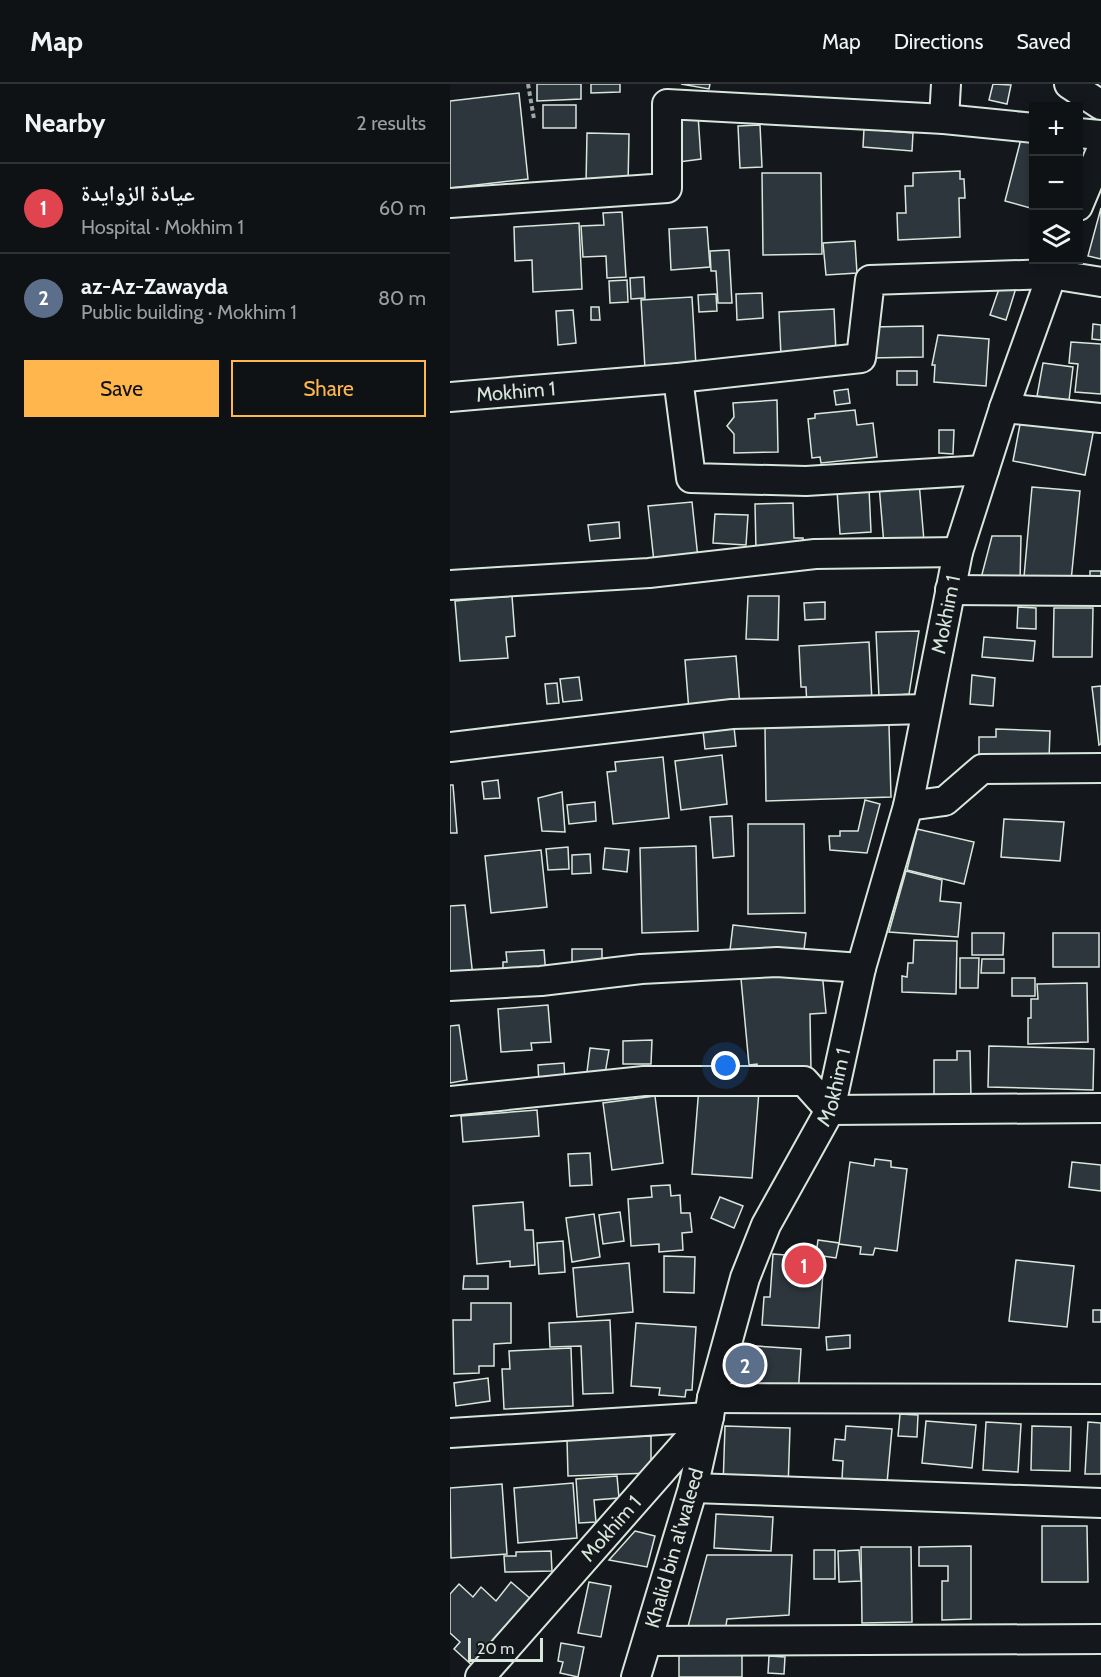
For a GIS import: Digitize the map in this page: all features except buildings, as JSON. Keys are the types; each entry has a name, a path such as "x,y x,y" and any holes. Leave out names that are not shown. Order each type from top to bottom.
{"street":[{"path":"944,119 946,84"},
{"path":"1069,84 1101,105"},
{"path":"450,202 667,188 668,104 944,119 1029,128"},
{"path":"1083,133 1101,135"},
{"path":"1083,194 1101,151"},
{"name":"Mokhim 1","path":"450,397 678,378 861,358 870,280 1054,267 1101,282"},
{"name":"Mokhim 1","path":"480,1677 710,1408 745,1278 766,1225 830,1110 861,968 908,806 958,552 1004,408 1054,267"},
{"path":"678,378 691,478 806,481 984,470"},
{"path":"1004,408 1101,417"},
{"path":"450,585 649,573 815,554 958,552"},
{"path":"950,590 1101,591"},
{"path":"450,747 732,714 926,709"},
{"path":"908,806 945,801 982,769 1101,768"},
{"path":"450,986 541,981 641,969 777,962 861,968"},
{"path":"450,1101 644,1081 804,1081 830,1110 1101,1108"},
{"path":"450,1433 710,1408 1101,1399"},
{"name":"Khalid bin al'waleed","path":"636,1677 693,1488 710,1408"},
{"path":"693,1488 1101,1503"},
{"path":"648,1641 1101,1639"}],"path":[{"path":"528,84 534,119"}],"place":[{"name":"عيادة الزوايدة","path":"804,1265"},
{"name":"az-Az-Zawayda","path":"745,1365"}]}
